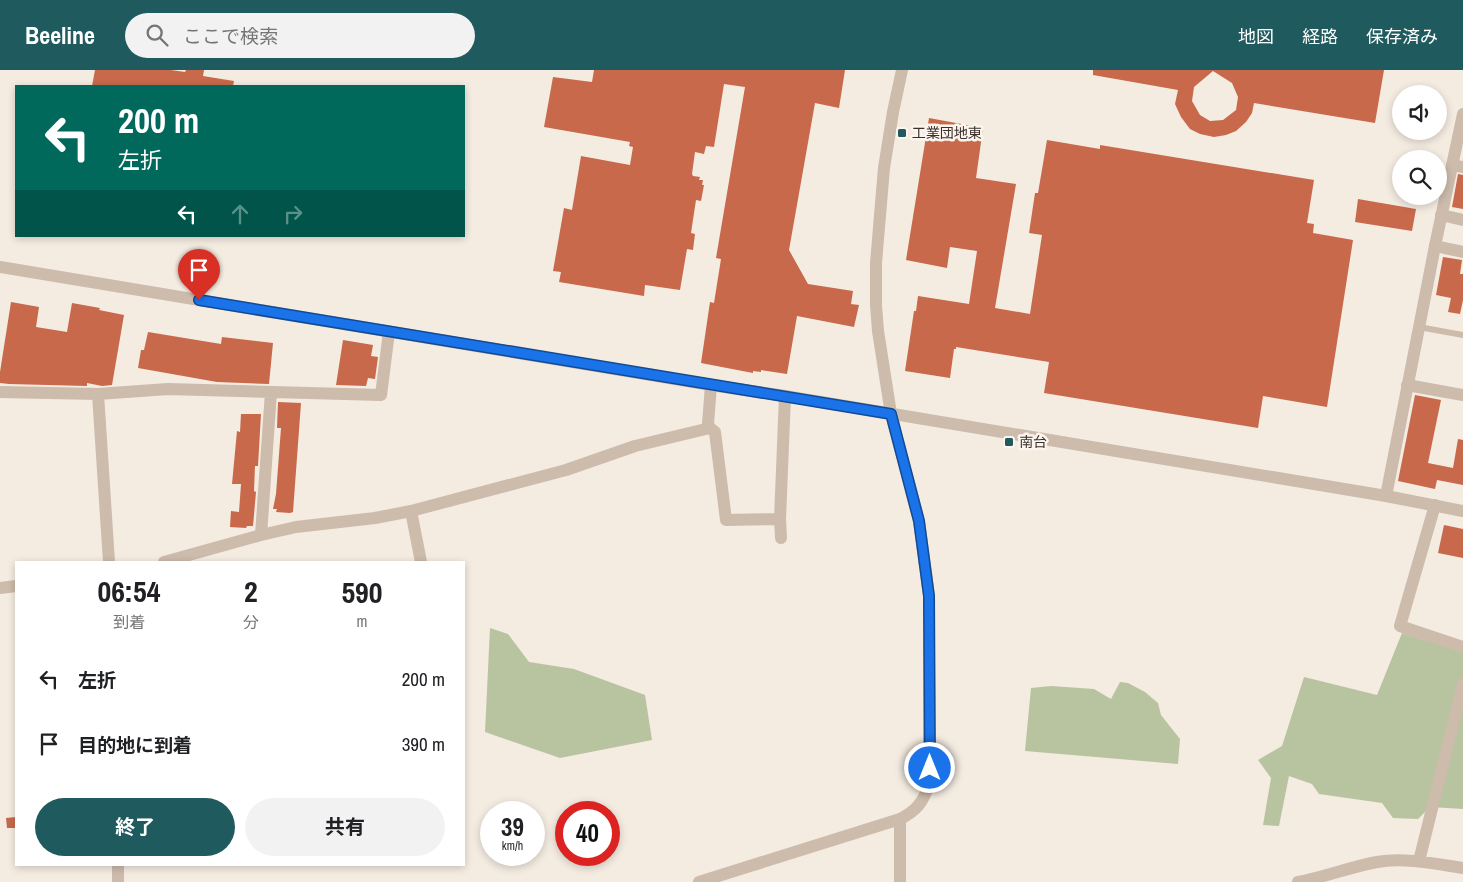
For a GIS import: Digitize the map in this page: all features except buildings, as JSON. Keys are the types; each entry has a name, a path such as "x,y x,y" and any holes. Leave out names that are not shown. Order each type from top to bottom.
{"street":[{"path":"699,882 900,819 918,807 926,796 929,784 929,596 919,521 891,414 878,331 876,263 884,168 902,70"},
{"path":"1386,496 1441,215 1457,166 1463,114"},
{"path":"1441,215 1463,220"},
{"path":"1435,246 1463,252"},
{"path":"0,267 1386,496 1463,511"},
{"path":"0,392 98,394 168,389 381,396 389,332"},
{"path":"711,385 708,424 715,432 726,520 780,519"},
{"path":"1408,385 1463,395"},
{"path":"261,535 270,392"},
{"path":"98,394 109,561"},
{"path":"781,538 780,519 785,396"},
{"path":"168,561 261,535 411,511 566,470 635,446 710,428"},
{"path":"1435,505 1400,626 1463,647"},
{"path":"411,511 421,561"},
{"path":"0,588 15,586"},
{"path":"1419,861 1463,684"},
{"path":"900,819 900,882"},
{"path":"1298,882 1321,878 1379,862 1419,861 1463,868"},
{"path":"118,866 118,882"}],"lane":[{"path":"1419,326 1463,335"}],"green space":[{"path":"490,628 508,634 529,662 574,669 645,695 652,740 560,758 485,732"},
{"path":"1402,633 1463,652 1463,809 1430,807 1418,819 1393,818 1382,803 1319,794 1312,784 1289,776 1279,826 1263,825 1271,778 1258,760 1282,746 1304,677 1377,695"},
{"path":"1120,682 1128,683 1145,692 1158,703 1161,715 1180,739 1178,764 1025,751 1031,688 1051,686 1094,689 1111,699"}],"place":[{"name":"工業団地東","path":"902,133"},
{"name":"南台","path":"1009,442"}],"route":[{"path":"199,300 891,414 919,521 929,596 930,768"}]}
